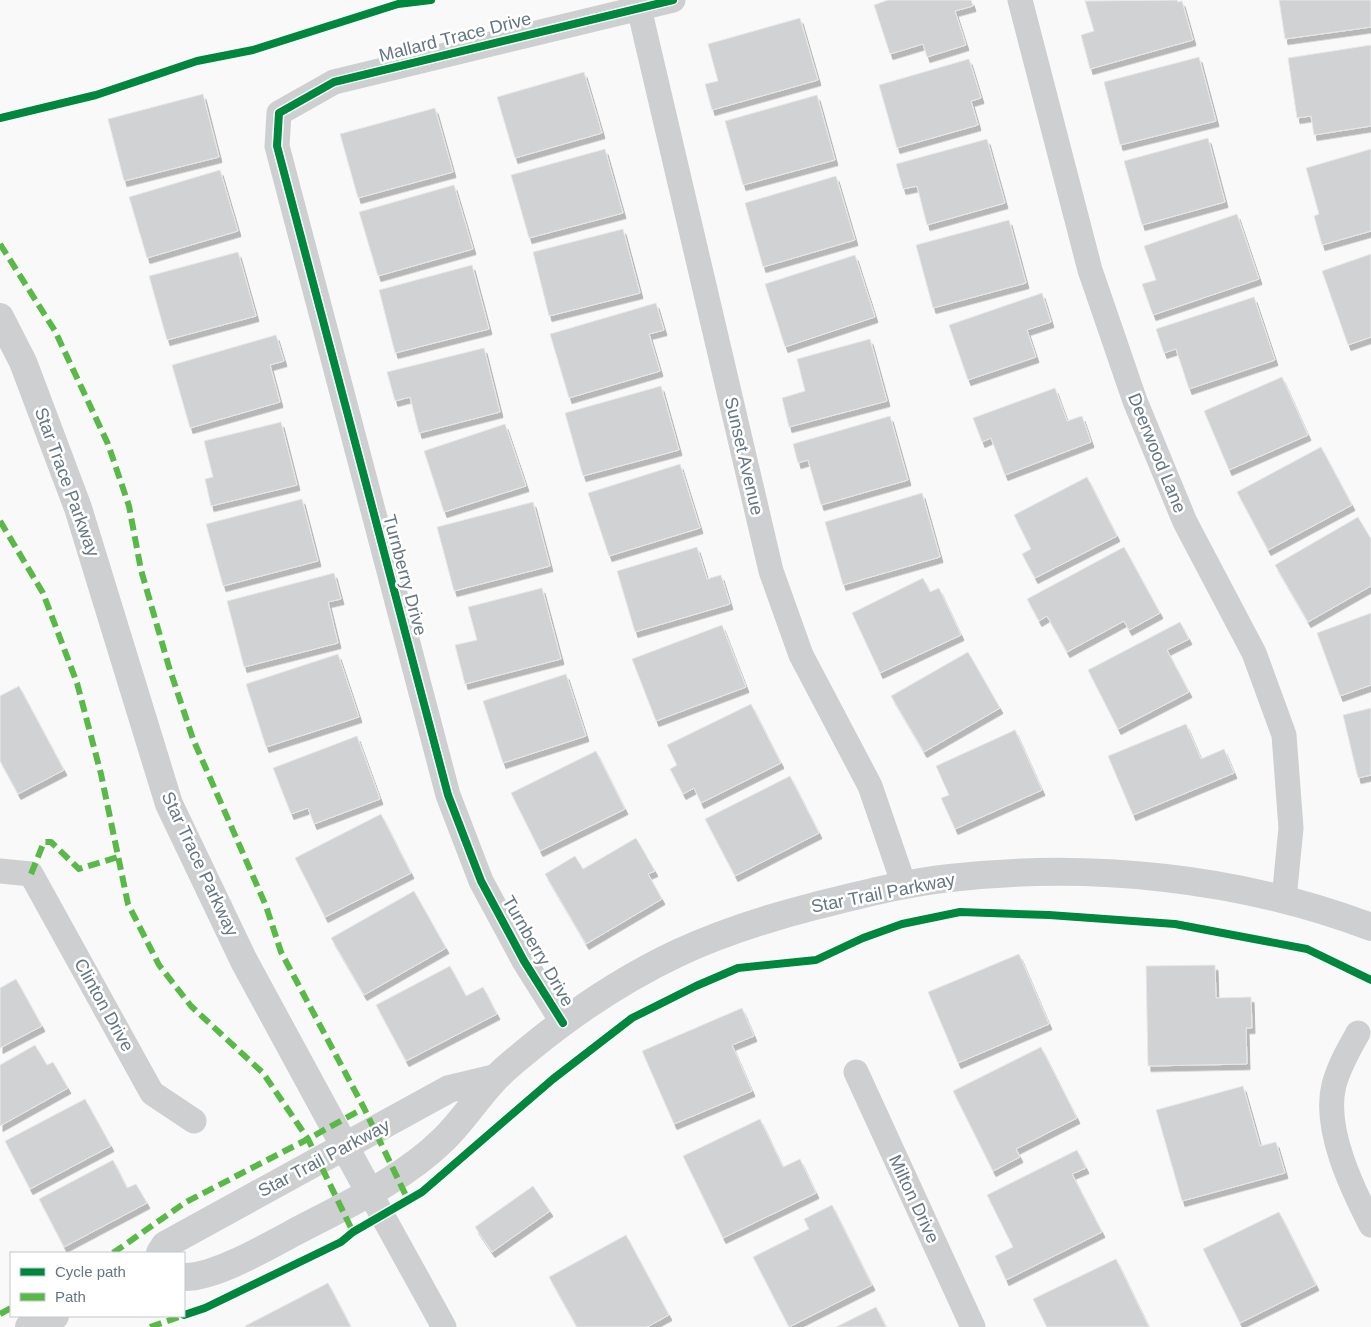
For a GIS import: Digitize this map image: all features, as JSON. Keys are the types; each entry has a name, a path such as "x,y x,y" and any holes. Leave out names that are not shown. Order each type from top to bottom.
{"street":[{"name":"Mallard Trace Drive","path":"280,113 334,82 673,0"},
{"name":"Deerwood Lane","path":"1020,0 1090,270 1135,401 1185,522 1254,653 1284,735 1292,828 1284,899"},
{"name":"Sunset Avenue","path":"639,8 771,571 800,655 870,786 904,885"},
{"name":"Turnberry Drive","path":"280,113 277,146 448,795 481,881 524,961 563,1023"},
{"name":"Star Trace Parkway","path":"0,317 23,362 78,508 169,804 244,961 444,1327"},
{"name":"Clinton Drive","path":"0,871 31,874 152,1093 194,1121"},
{"name":"Star Trail Parkway","path":"185,1277 196,1277 258,1251 370,1193 422,1158 444,1139 495,1078 563,1023 626,982 679,952 754,924 904,885 992,874 1092,873 1191,883 1284,899 1371,927"},
{"path":"1358,1033 1344,1059 1333,1086 1333,1116 1341,1158 1371,1225"},
{"name":"Milton Drive","path":"856,1072 973,1327"},
{"name":"Star Trail Parkway","path":"161,1252 165,1245 449,1090 495,1078"},
{"path":"29,1327 54,1317"}],"building":[{"path":"888,0 971,0 973,6 955,11 966,45 927,57 923,44 890,54 874,5"},
{"path":"1177,0 1178,2 1182,1 1193,40 1090,69 1081,35 1094,31 1085,1"},
{"path":"1279,0 1371,0 1371,27 1285,39"},
{"path":"800,18 818,80 712,110 705,84 718,81 708,44"},
{"path":"1371,45 1371,126 1314,135 1311,116 1297,118 1288,58"},
{"path":"1199,57 1216,121 1120,145 1104,82"},
{"path":"969,59 981,98 971,101 978,125 897,148 879,85"},
{"path":"584,72 602,133 515,158 497,97"},
{"path":"203,94 219,157 124,181 108,119"},
{"path":"817,95 835,160 743,185 725,121"},
{"path":"435,108 453,172 358,198 340,134"},
{"path":"1208,138 1225,202 1142,225 1124,161"},
{"path":"987,139 1005,203 927,225 917,186 903,189 896,164"},
{"path":"605,149 623,213 529,238 511,175"},
{"path":"1371,149 1371,231 1322,245 1314,216 1319,214 1306,168"},
{"path":"220,170 238,231 147,258 129,197"},
{"path":"836,176 855,240 763,267 745,203"},
{"path":"454,185 473,249 378,276 359,212"},
{"path":"1237,214 1259,279 1153,315 1142,284 1156,280 1144,246"},
{"path":"1009,220 1026,283 933,308 916,245"},
{"path":"623,229 640,293 549,316 533,252"},
{"path":"238,252 256,316 167,340 149,276"},
{"path":"1371,254 1371,337 1348,345 1322,271"},
{"path":"855,255 875,317 785,347 765,284"},
{"path":"472,265 489,329 395,353 379,290"},
{"path":"1042,293 1051,322 1027,330 1036,357 968,380 949,325"},
{"path":"1254,297 1275,360 1189,389 1176,349 1164,353 1156,329"},
{"path":"656,303 664,330 649,334 660,371 569,398 550,334"},
{"path":"276,335 284,361 270,365 280,402 190,428 172,365"},
{"path":"870,339 887,401 789,427 782,398 805,391 797,359"},
{"path":"484,348 500,412 419,433 410,397 395,401 387,372"},
{"path":"1282,377 1308,435 1229,470 1204,411"},
{"path":"661,386 679,450 583,476 565,413"},
{"path":"1055,388 1067,421 1082,416 1091,442 1005,475 991,438 982,442 973,418"},
{"path":"890,416 908,480 821,505 808,460 798,463 793,444"},
{"path":"281,422 297,485 211,506 205,479 213,477 204,441"},
{"path":"505,424 526,486 444,512 424,451"},
{"path":"1321,447 1352,505 1268,550 1237,492"},
{"path":"680,464 700,528 609,556 588,493"},
{"path":"1087,477 1117,536 1035,578 1022,554 1031,549 1014,515"},
{"path":"922,493 940,557 843,585 825,522"},
{"path":"302,499 318,561 223,586 206,524"},
{"path":"533,502 550,566 454,591 437,527"},
{"path":"1358,517 1371,539 1371,586 1308,622 1275,565"},
{"path":"697,547 707,579 721,575 730,604 635,632 617,571"},
{"path":"1124,547 1160,613 1129,630 1124,621 1067,652 1047,616 1039,621 1027,599"},
{"path":"334,573 341,599 328,602 338,643 244,667 227,601"},
{"path":"923,578 930,592 939,588 961,635 880,673 852,613"},
{"path":"542,588 561,659 465,684 455,645 477,640 468,607"},
{"path":"1371,613 1371,685 1340,696 1317,633"},
{"path":"1180,622 1189,639 1167,650 1189,692 1118,729 1088,670"},
{"path":"722,625 746,687 656,721 632,659"},
{"path":"968,652 1000,708 924,752 891,696"},
{"path":"338,654 359,717 266,747 246,684"},
{"path":"566,674 586,736 503,763 483,701"},
{"path":"19,686 64,770 18,794 0,761 0,696"},
{"path":"751,704 781,763 701,803 694,788 683,794 670,769 677,765 667,745"},
{"path":"1371,708 1371,775 1358,778 1343,715"},
{"path":"1186,724 1201,759 1224,749 1234,773 1133,815 1108,756"},
{"path":"1015,730 1042,790 955,829 941,798 949,795 936,766"},
{"path":"357,736 380,799 314,824 308,808 291,814 273,768"},
{"path":"596,751 625,809 540,851 511,793"},
{"path":"790,776 819,833 735,876 705,819"},
{"path":"381,814 411,873 325,917 295,858"},
{"path":"636,838 655,871 648,874 662,899 586,944 545,874 575,856 583,869"},
{"path":"414,891 446,948 364,995 331,938"},
{"path":"1019,954 1049,1024 958,1063 928,992"},
{"path":"1215,965 1216,998 1251,997 1252,1028 1246,1028 1247,1064 1148,1066 1146,966"},
{"path":"450,966 466,996 483,987 497,1014 406,1061 376,1005"},
{"path":"16,979 42,1026 0,1048 0,988"},
{"path":"742,1008 754,1036 732,1045 752,1091 674,1124 642,1051"},
{"path":"35,1045 47,1065 53,1062 68,1088 0,1126 0,1065"},
{"path":"1041,1047 1077,1118 1016,1149 1020,1157 993,1171 953,1091"},
{"path":"1243,1086 1260,1146 1276,1142 1285,1173 1182,1201 1156,1110"},
{"path":"85,1099 111,1146 30,1189 5,1141"},
{"path":"760,1119 783,1167 800,1159 816,1193 723,1238 683,1156"},
{"path":"1077,1150 1086,1168 1072,1174 1102,1232 1006,1280 995,1256 1013,1247 987,1195"},
{"path":"113,1160 127,1188 136,1184 147,1203 64,1247 39,1199"},
{"path":"533,1186 550,1211 492,1252 475,1227"},
{"path":"832,1205 872,1285 789,1327 753,1257 809,1229 804,1219"},
{"path":"1279,1212 1316,1285 1240,1323 1203,1249"},
{"path":"626,1235 669,1315 647,1327 577,1327 549,1277"},
{"path":"1116,1259 1149,1327 1047,1327 1033,1299"},
{"path":"328,1283 351,1327 245,1327 245,1326"},
{"path":"876,1307 886,1327 836,1327"}],"marked path":[{"path":"0,244 55,331 108,444 129,506 141,570 169,667 193,739 266,906 281,952 364,1108 408,1200"},
{"path":"0,521 43,593 77,683 101,774 128,904 159,965 191,1006 263,1073 308,1139 353,1232"},
{"path":"31,874 44,842 51,842 79,869 118,857"},
{"path":"114,1252 186,1202 364,1108"},
{"path":"0,1314 10,1309"},
{"path":"150,1327 179,1317"}],"cycle path":[{"path":"0,118 96,95 197,61 253,50 398,4 431,0"},
{"path":"563,1023 524,961 481,881 448,795 277,146 279,113 334,82 673,0"},
{"path":"185,1315 205,1308 341,1242 353,1232 422,1192 553,1079 632,1018 696,986 738,968 816,960 863,938 902,924 960,912 1049,915 1175,924 1307,949 1371,980"}]}
